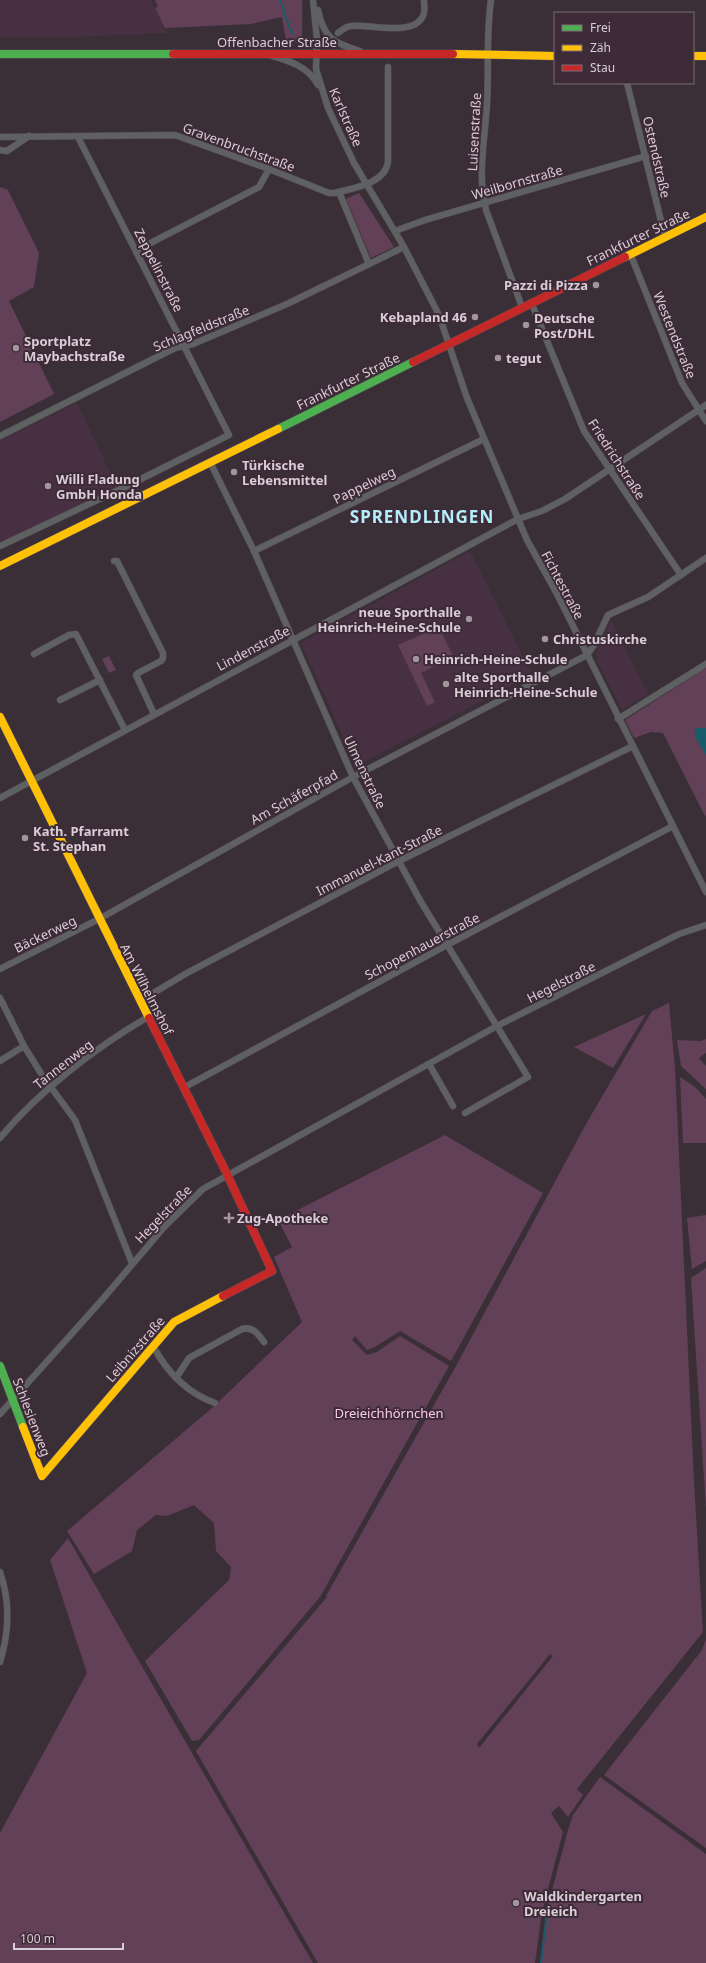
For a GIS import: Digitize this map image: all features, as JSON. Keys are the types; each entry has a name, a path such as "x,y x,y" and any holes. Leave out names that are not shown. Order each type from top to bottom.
{"street":[{"path":"314,0 325,32 337,44 367,53"},
{"name":"Karlstraße","path":"314,0 317,55 316,69 323,97 366,184 395,232"},
{"path":"338,33 352,26 396,28 412,26 420,21 424,13 424,0"},
{"name":"Luisenstraße","path":"491,0 487,25 487,104 482,166 485,203 522,307"},
{"name":"Offenbacher Straße","path":"0,54 317,55 367,53 554,56"},
{"path":"266,55 286,60 311,74 323,97"},
{"path":"694,56 706,56"},
{"name":"Gravenbruchstraße","path":"0,137 175,135 269,169 329,193 339,192 366,184 382,176 387,168 388,67"},
{"name":"Ostendstraße","path":"628,84 665,237"},
{"path":"0,150 7,151 29,136"},
{"name":"Zeppelinstraße","path":"0,546 123,488 229,435 137,250 78,137"},
{"name":"Weilbornstraße","path":"395,232 420,222 646,156"},
{"path":"137,250 259,188 269,169"},
{"path":"339,192 369,264"},
{"name":"Frankfurter Straße","path":"0,566 449,345 630,253 706,217"},
{"path":"395,232 439,315 449,345"},
{"name":"Schlagfeldstraße","path":"0,436 175,348 193,344 276,309 404,247"},
{"name":"Westendstraße","path":"630,253 682,383 706,421"},
{"name":"Friedrichstraße","path":"531,302 581,424 609,469 681,575"},
{"name":"Fichtestraße","path":"449,345 467,398 518,519 706,892"},
{"name":"Lindenstraße","path":"0,798 518,519 551,507 706,405"},
{"name":"Pappelweg","path":"254,551 484,439"},
{"name":"Ulmenstraße","path":"210,462 254,551 353,777 447,945 528,1076 465,1113"},
{"path":"587,655 594,645 608,615 648,597 706,558"},
{"path":"114,561 117,561 163,653 163,658 161,661 138,673 136,676 154,714"},
{"path":"34,654 70,635 76,634 125,730"},
{"name":"Am Schäferpfad","path":"99,919 353,777 587,655"},
{"path":"618,719 706,664"},
{"path":"60,700 100,680"},
{"name":"Am Wilhelmshof","path":"0,717 227,1174 272,1271"},
{"name":"Immanuel-Kant-Straße","path":"140,1001 187,973 399,860 633,746"},
{"name":"Schopenhauerstraße","path":"183,1088 447,945 673,826"},
{"name":"Bäckerweg","path":"0,969 99,919"},
{"name":"Hegelstraße","path":"0,1414 132,1263 196,1194 227,1174 497,1026 679,934 706,925"},
{"path":"0,998 24,1046 75,1120 132,1263"},
{"name":"Tannenweg","path":"0,1138 19,1115 51,1087 101,1048 148,1017"},
{"path":"0,1061 24,1046"},
{"path":"429,1064 453,1106"},
{"name":"Leibnizstraße","path":"42,1476 153,1346 178,1319 272,1271"},
{"path":"176,1378 189,1358 242,1329 250,1328 254,1330 264,1342"},
{"path":"153,1346 163,1363 176,1378 194,1393 215,1403"},
{"name":"Schlesienweg","path":"0,1366 42,1476"},
{"path":"0,1572 7,1611 6,1635 0,1662"}],"shaded area":[{"path":"0,0 151,0 167,33 77,37 0,38"},
{"path":"77,403 118,489 0,549 0,441"},
{"name":"Heinrich-Heine-Schule","path":"470,551 532,675 356,766 301,643"},
{"path":"611,620 648,694 622,710 596,659 597,650"}],"green space":[{"path":"155,0 302,0 302,42 290,43 286,41 282,17 251,24 165,28 155,8 158,6"},
{"name":"Sportplatz Maybachstraße","path":"0,187 8,190 39,253 34,287 9,301 54,394 0,422"},
{"path":"359,193 394,247 371,258 346,199"},
{"path":"439,627 453,656 421,673 435,702 427,706 398,645"},
{"path":"109,656 116,670 109,673 102,659"},
{"path":"706,668 705,816 663,733 651,732 634,738 625,720"},
{"path":"669,1003 675,1068 694,1482 703,1632 577,1789 583,1795 568,1817 559,1806 551,1813 563,1832 542,1912 535,1963 318,1963 196,1751 327,1597 326,1596 456,1366 586,1124 652,1011","holes":["550,1654 553,1656 479,1748 477,1744"]},
{"path":"646,1014 613,1068 574,1047"},
{"path":"706,1039 706,1053 699,1058 706,1066 706,1089 681,1066 677,1040 701,1041"},
{"path":"680,1077 695,1087 706,1099 706,1143 683,1143"},
{"name":"Dreieichhörnchen","path":"445,1135 543,1193 451,1361 400,1331 375,1347 367,1350 355,1336 352,1340 367,1355 377,1352 400,1336 449,1366 320,1597 199,1740 192,1741 145,1661 229,1580 231,1567 216,1551 214,1523 194,1505 167,1516 156,1515 137,1530 132,1551 94,1574 67,1531 212,1408 302,1322 274,1257 292,1247 278,1220"},
{"path":"706,1215 706,1261 692,1269 687,1218"},
{"path":"706,1268 706,1509 691,1278"},
{"path":"68,1538 313,1963 0,1963 0,1833 87,1673 50,1560"},
{"path":"706,1639 706,1848 604,1775 702,1650"},
{"path":"600,1777 706,1854 706,1963 540,1963 546,1913 568,1830 573,1815"}],"water":[{"path":"696,728 706,728 706,756 696,738"}],"waterway":[{"path":"280,0 292,34"},
{"path":"541,1963 547,1913"}],"traffic: fast":[{"path":"0,54 173,54"},
{"path":"278,429 413,362"},
{"path":"0,1366 23,1427"}],"traffic: slow":[{"path":"453,54 554,56"},
{"path":"694,56 706,56"},
{"path":"625,257 706,217"},
{"path":"0,566 278,429"},
{"path":"0,717 149,1018"},
{"path":"23,1427 42,1476 174,1322 223,1296"}],"traffic: jam":[{"path":"173,54 453,54"},
{"path":"413,362 625,257"},
{"path":"149,1018 227,1174 272,1271 223,1296"}],"place":[{"name":"Pazzi di Pizza","path":"596,285"},
{"name":"Kebapland 46","path":"475,317"},
{"name":"Deutsche Post/DHL","path":"526,325"},
{"name":"Sportplatz Maybachstraße","path":"16,348"},
{"name":"tegut","path":"498,358"},
{"name":"Türkische Lebensmittel","path":"234,472"},
{"name":"Willi Fladung GmbH Honda","path":"48,486"},
{"name":"neue Sporthalle Heinrich-Heine-Schule","path":"469,619"},
{"name":"Christuskirche","path":"545,639"},
{"name":"Heinrich-Heine-Schule","path":"416,659"},
{"name":"alte Sporthalle Heinrich-Heine-Schule","path":"446,684"},
{"name":"Kath. Pfarramt St. Stephan","path":"25,838"},
{"name":"Zug-Apotheke","path":"229,1218"},
{"name":"Waldkindergarten Dreieich","path":"516,1903"}],"district":[{"name":"SPRENDLINGEN","path":"422,516"}]}
